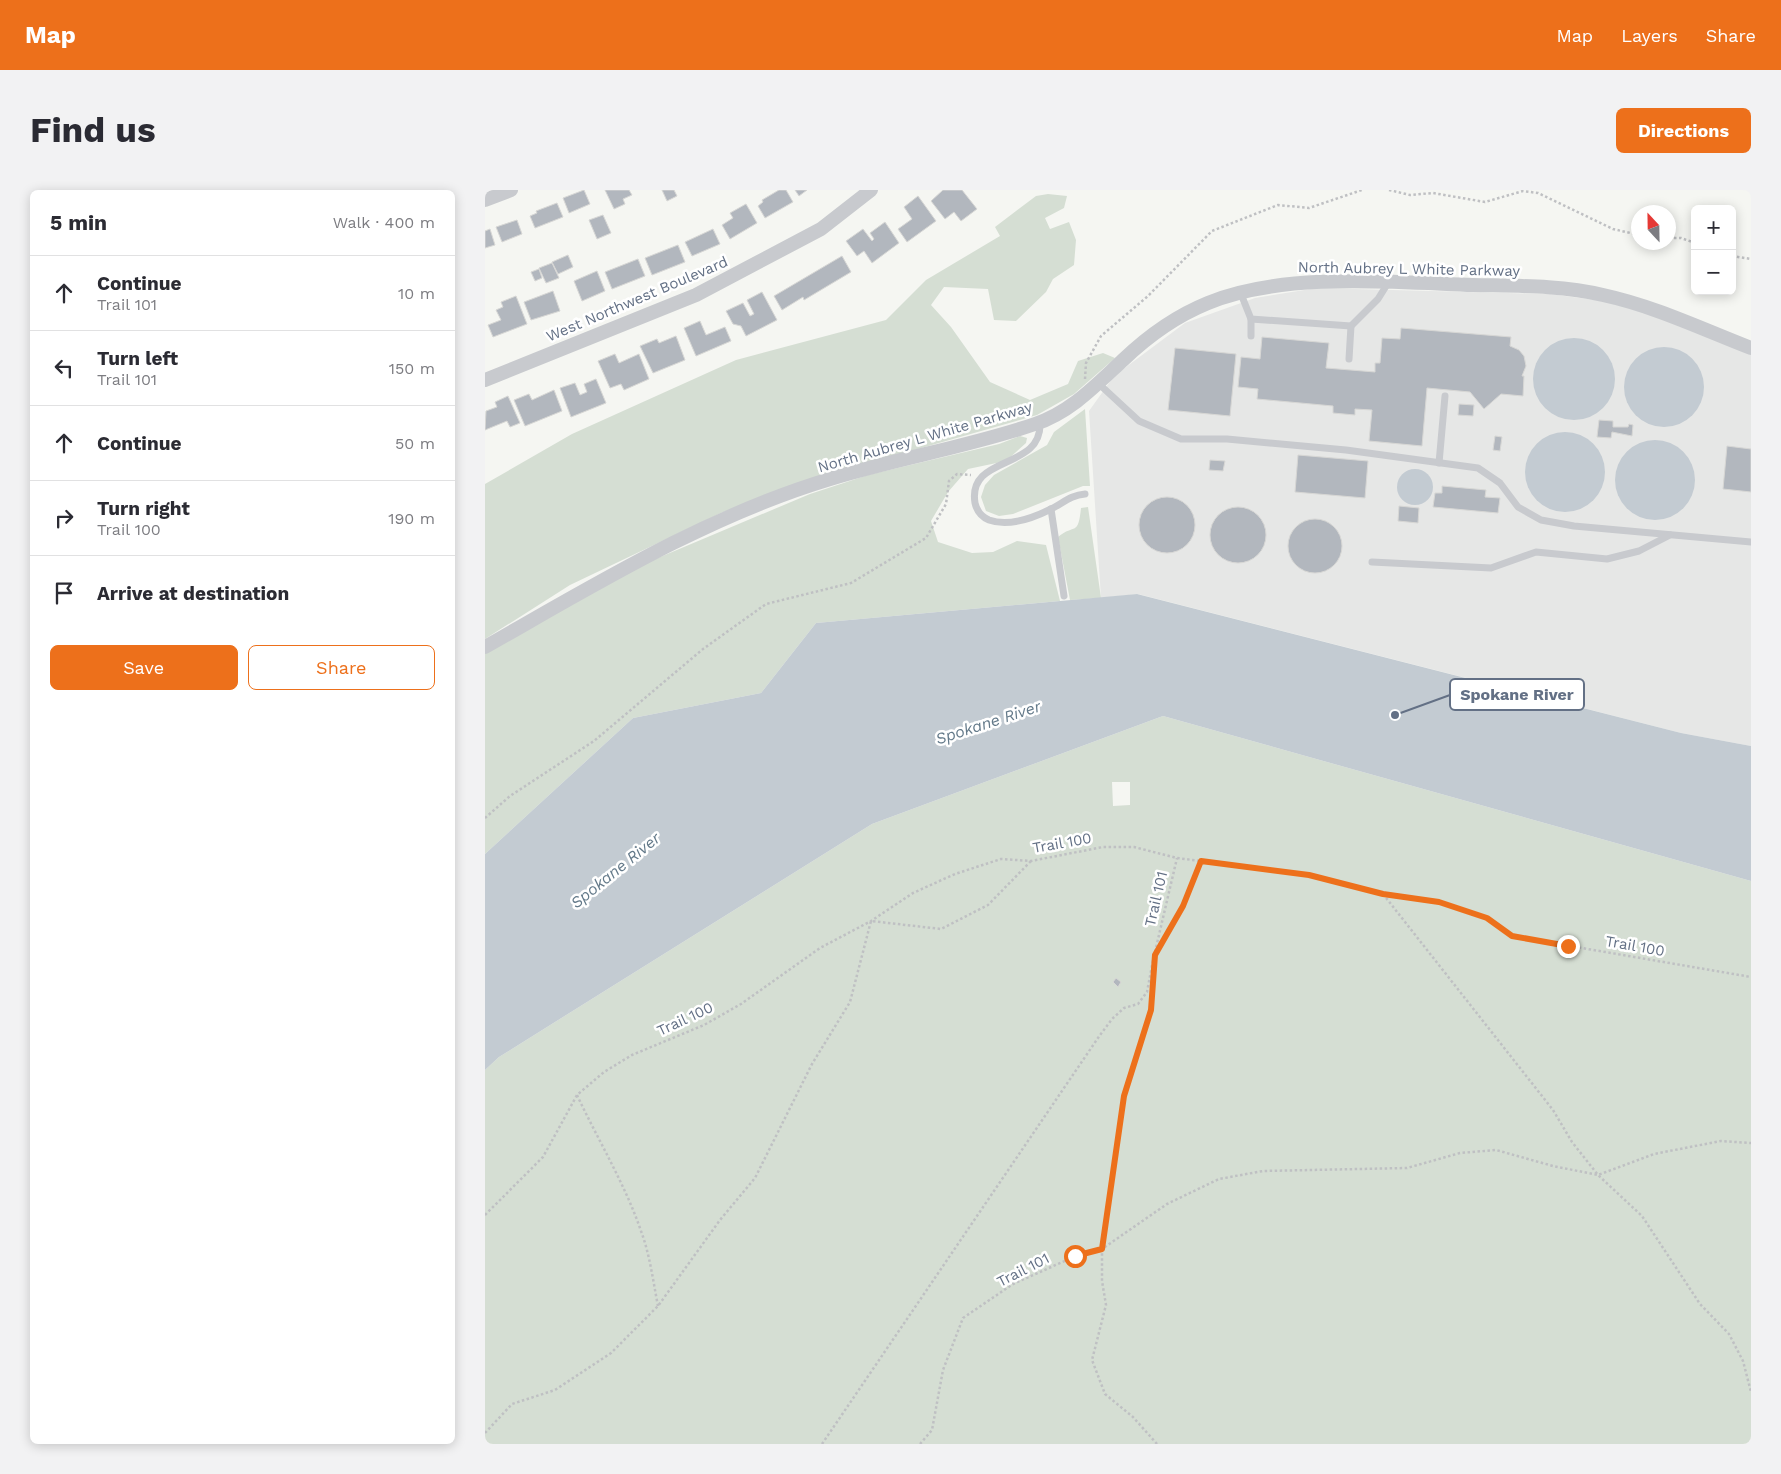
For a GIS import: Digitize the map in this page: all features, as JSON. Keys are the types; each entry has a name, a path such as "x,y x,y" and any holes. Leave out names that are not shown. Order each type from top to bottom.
{"street":[{"path":"485,200 511,190"},
{"name":"West Northwest Boulevard","path":"485,380 705,291 821,229 871,190"},
{"name":"North Aubrey L White Parkway","path":"485,647 610,576 719,521 829,479 950,450 1040,423 1087,395 1124,359 1163,326 1209,302 1268,286 1317,282 1389,283 1551,288 1601,294 1643,306 1751,348"}],"lane":[{"path":"1349,359 1351,326 1378,299 1389,283"},
{"path":"1241,294 1251,319 1251,336"},
{"path":"1251,319 1351,326"},
{"path":"1099,384 1139,421 1181,439 1227,439 1346,450 1478,468 1500,483 1518,507 1541,520 1574,526 1751,542"},
{"path":"1439,463 1445,396"},
{"path":"1040,423 1040,435 1033,446 982,476 977,482 974,493 976,507 982,517 998,523 1013,522 1051,509 1076,495 1085,494"},
{"path":"1051,509 1064,596"},
{"path":"1371,562 1491,568 1537,552 1607,559 1639,551 1670,535"}],"path":[{"path":"1087,395 1084,376 1086,363 1101,336 1148,296 1212,231 1278,205 1309,208 1362,190"},
{"path":"1389,190 1410,195 1433,193 1485,202 1523,191 1538,193 1613,229 1631,233"},
{"path":"1676,238 1691,242"},
{"path":"1736,257 1751,259"},
{"path":"485,818 511,796 593,741 703,648 766,604 851,583 926,538 946,504 949,481 953,476 957,474 982,476"},
{"name":"Trail 100","path":"485,1215 543,1157 577,1095 604,1072 649,1048 704,1025 741,1004 819,948 871,922 913,893 955,874 1001,859 1031,861 1103,847 1134,848 1177,858 1309,875 1383,894 1439,902 1487,918 1512,936 1751,976"},
{"name":"Trail 101","path":"920,1444 932,1430 943,1370 963,1318 1013,1284 1075,1256 1102,1249 1124,1096 1151,1010 1155,955 1177,858"},
{"path":"485,1433 512,1404 555,1390 611,1353 658,1306 719,1220 755,1178 812,1064 850,1002 871,922 941,929 988,905 1031,861"},
{"path":"822,1444 1112,1018 1124,1008 1138,1004 1147,992 1155,955 1183,906 1201,861"},
{"path":"1383,894 1553,1110 1572,1142 1598,1175 1642,1216 1700,1304 1729,1334 1743,1361 1751,1392"},
{"path":"577,1095 597,1138 618,1176 641,1232 658,1306"},
{"path":"1157,1444 1133,1417 1105,1394 1092,1360 1106,1305 1102,1281 1102,1249 1167,1204 1219,1180 1263,1172 1407,1168 1460,1153 1496,1150 1553,1166 1598,1175 1653,1154 1721,1141 1751,1142"}],"shaded area":[{"path":"1048,194 1067,196 1064,208 1045,218 1050,229 1069,222 1076,240 1074,265 1053,279 1046,292 1016,321 994,320 988,289 944,287 931,305 951,327 990,382 1030,400 1068,384 1078,361 1103,353 1115,358 1074,394 1037,415 816,478 721,513 570,585 485,639 485,484 572,434 736,360 886,320 926,280 1000,236 995,227 1036,196"},
{"path":"1317,288 1550,294 1610,302 1664,319 1751,354 1751,746 1681,733 1138,594 1101,598 1089,411 1114,376 1185,323 1255,298"},
{"path":"1085,409 1090,486 1083,486 1013,514 999,516 986,511 981,497 985,485 994,475 1047,445 1054,432"},
{"path":"1020,436 1027,438 1026,443 1006,461 968,469 948,492 931,521 938,542 972,553 993,552 1017,541 1046,545 1060,601 816,623 761,693 633,718 485,854 485,654 506,640 646,563 810,494 868,475 999,444"},
{"path":"1088,507 1101,598 1070,600 1058,537 1077,526 1081,508"},
{"path":"1163,716 1751,881 1751,1444 485,1444 485,1070 499,1057 872,824","holes":["1112,782 1130,782 1130,805 1113,806"]}],"water":[{"path":"1574,338 1590,342 1603,350 1611,363 1615,379 1611,395 1603,408 1590,416 1574,420 1558,416 1545,408 1537,395 1533,379 1537,363 1545,350 1558,342"},
{"path":"1656,347 1672,347 1693,358 1704,379 1704,395 1693,416 1672,427 1656,427 1642,421 1630,409 1624,395 1624,379 1630,365 1642,353"},
{"path":"1557,432 1573,432 1594,443 1605,464 1605,480 1594,501 1573,512 1557,512 1543,506 1531,494 1525,480 1525,464 1531,450 1543,438"},
{"path":"1655,440 1670,443 1683,452 1692,465 1695,480 1692,495 1683,508 1670,517 1655,520 1640,517 1627,508 1618,495 1615,480 1618,465 1627,452 1640,443"},
{"path":"1415,469 1422,470 1428,474 1432,480 1432,494 1428,500 1422,504 1415,505 1408,504 1402,500 1398,494 1397,487 1398,480 1402,474 1408,470"},
{"path":"1137,594 1681,733 1751,746 1751,881 1163,716 872,824 499,1057 485,1070 485,854 633,718 761,693 816,623"}],"building":[{"path":"584,190 590,204 569,213 563,198"},
{"path":"605,190 629,190 632,195 623,199 625,204 614,209"},
{"path":"662,190 674,190 677,196 667,201"},
{"path":"779,190 786,190 793,202 765,218 758,206 763,202 762,200"},
{"path":"795,190 807,190 799,196"},
{"path":"943,190 962,190 977,209 961,221 954,212 945,219 931,201"},
{"path":"918,196 936,221 907,242 898,229 912,219 904,207"},
{"path":"557,203 563,217 535,228 530,216 537,213 536,211"},
{"path":"746,204 757,223 730,239 722,225 733,218 730,213"},
{"path":"603,215 611,233 597,239 589,220"},
{"path":"517,220 522,234 502,242 496,227"},
{"path":"885,222 899,243 872,263 864,251 857,256 846,241 863,229 872,241 874,239 870,233"},
{"path":"490,229 495,245 485,248 485,231"},
{"path":"713,229 720,244 692,256 685,242"},
{"path":"678,245 685,262 652,275 645,258"},
{"path":"568,255 573,267 558,274 552,262"},
{"path":"842,256 851,272 804,300 803,297 782,310 774,296"},
{"path":"638,259 645,276 612,289 605,272"},
{"path":"552,263 559,278 546,283 539,268"},
{"path":"539,269 542,278 535,281 531,272"},
{"path":"597,271 605,291 582,301 574,281"},
{"path":"553,291 560,311 531,320 524,302"},
{"path":"762,292 777,320 746,336 741,326 733,324 726,311 743,303 750,316 754,314 747,300"},
{"path":"516,296 527,324 493,337 488,325 501,320 496,310 503,307 501,302"},
{"path":"700,321 706,335 725,327 731,341 696,356 684,328"},
{"path":"1401,328 1511,337 1510,346 1519,350 1524,356 1526,366 1522,376 1524,376 1523,396 1501,394 1484,409 1470,392 1427,388 1422,446 1369,441 1372,410 1355,409 1355,415 1333,413 1333,406 1257,399 1258,389 1238,387 1241,357 1260,359 1262,337 1329,343 1326,368 1375,372 1375,363 1380,363 1382,338 1400,339"},
{"path":"676,336 685,360 653,373 640,346 657,339 659,343"},
{"path":"1175,348 1236,354 1230,416 1168,410"},
{"path":"615,354 619,363 639,354 649,379 624,390 621,384 610,388 598,361"},
{"path":"596,379 606,403 571,417 560,388 575,383 580,395 587,392 584,384"},
{"path":"554,390 562,411 525,426 514,400 529,394 532,400"},
{"path":"508,396 520,423 510,427 507,421 485,430 486,411 497,407 495,402"},
{"path":"1459,404 1474,405 1473,416 1458,415"},
{"path":"1599,420 1613,421 1613,427 1633,425 1632,436 1612,432 1611,438 1597,437"},
{"path":"1495,436 1502,437 1500,451 1493,450"},
{"path":"1727,446 1751,449 1751,492 1723,489"},
{"path":"1298,455 1368,461 1365,498 1295,492"},
{"path":"1210,460 1225,461 1223,471 1209,470"},
{"path":"1442,486 1486,490 1485,497 1500,498 1498,513 1433,507 1435,493 1442,493"},
{"path":"1161,497 1173,497 1187,505 1195,519 1193,536 1187,545 1173,553 1161,553 1151,548 1144,541 1139,531 1139,519 1144,509 1151,502"},
{"path":"1399,506 1419,508 1418,523 1398,521"},
{"path":"1232,507 1244,507 1258,515 1266,529 1264,546 1258,555 1244,563 1232,563 1222,558 1215,551 1210,541 1210,529 1215,519 1222,512"},
{"path":"1310,519 1320,519 1330,523 1338,531 1342,546 1338,561 1330,569 1320,573 1310,573 1300,569 1292,561 1288,551 1288,541 1292,531 1300,523"},
{"path":"1116,978 1121,982 1118,987 1113,982"}],"place":[{"name":"Spokane River","path":"1395,715"}],"route":[{"path":"1075,1256 1102,1249 1124,1096 1151,1010 1155,955 1183,906 1201,861 1309,875 1383,894 1439,902 1487,918 1512,936 1568,946"}]}
